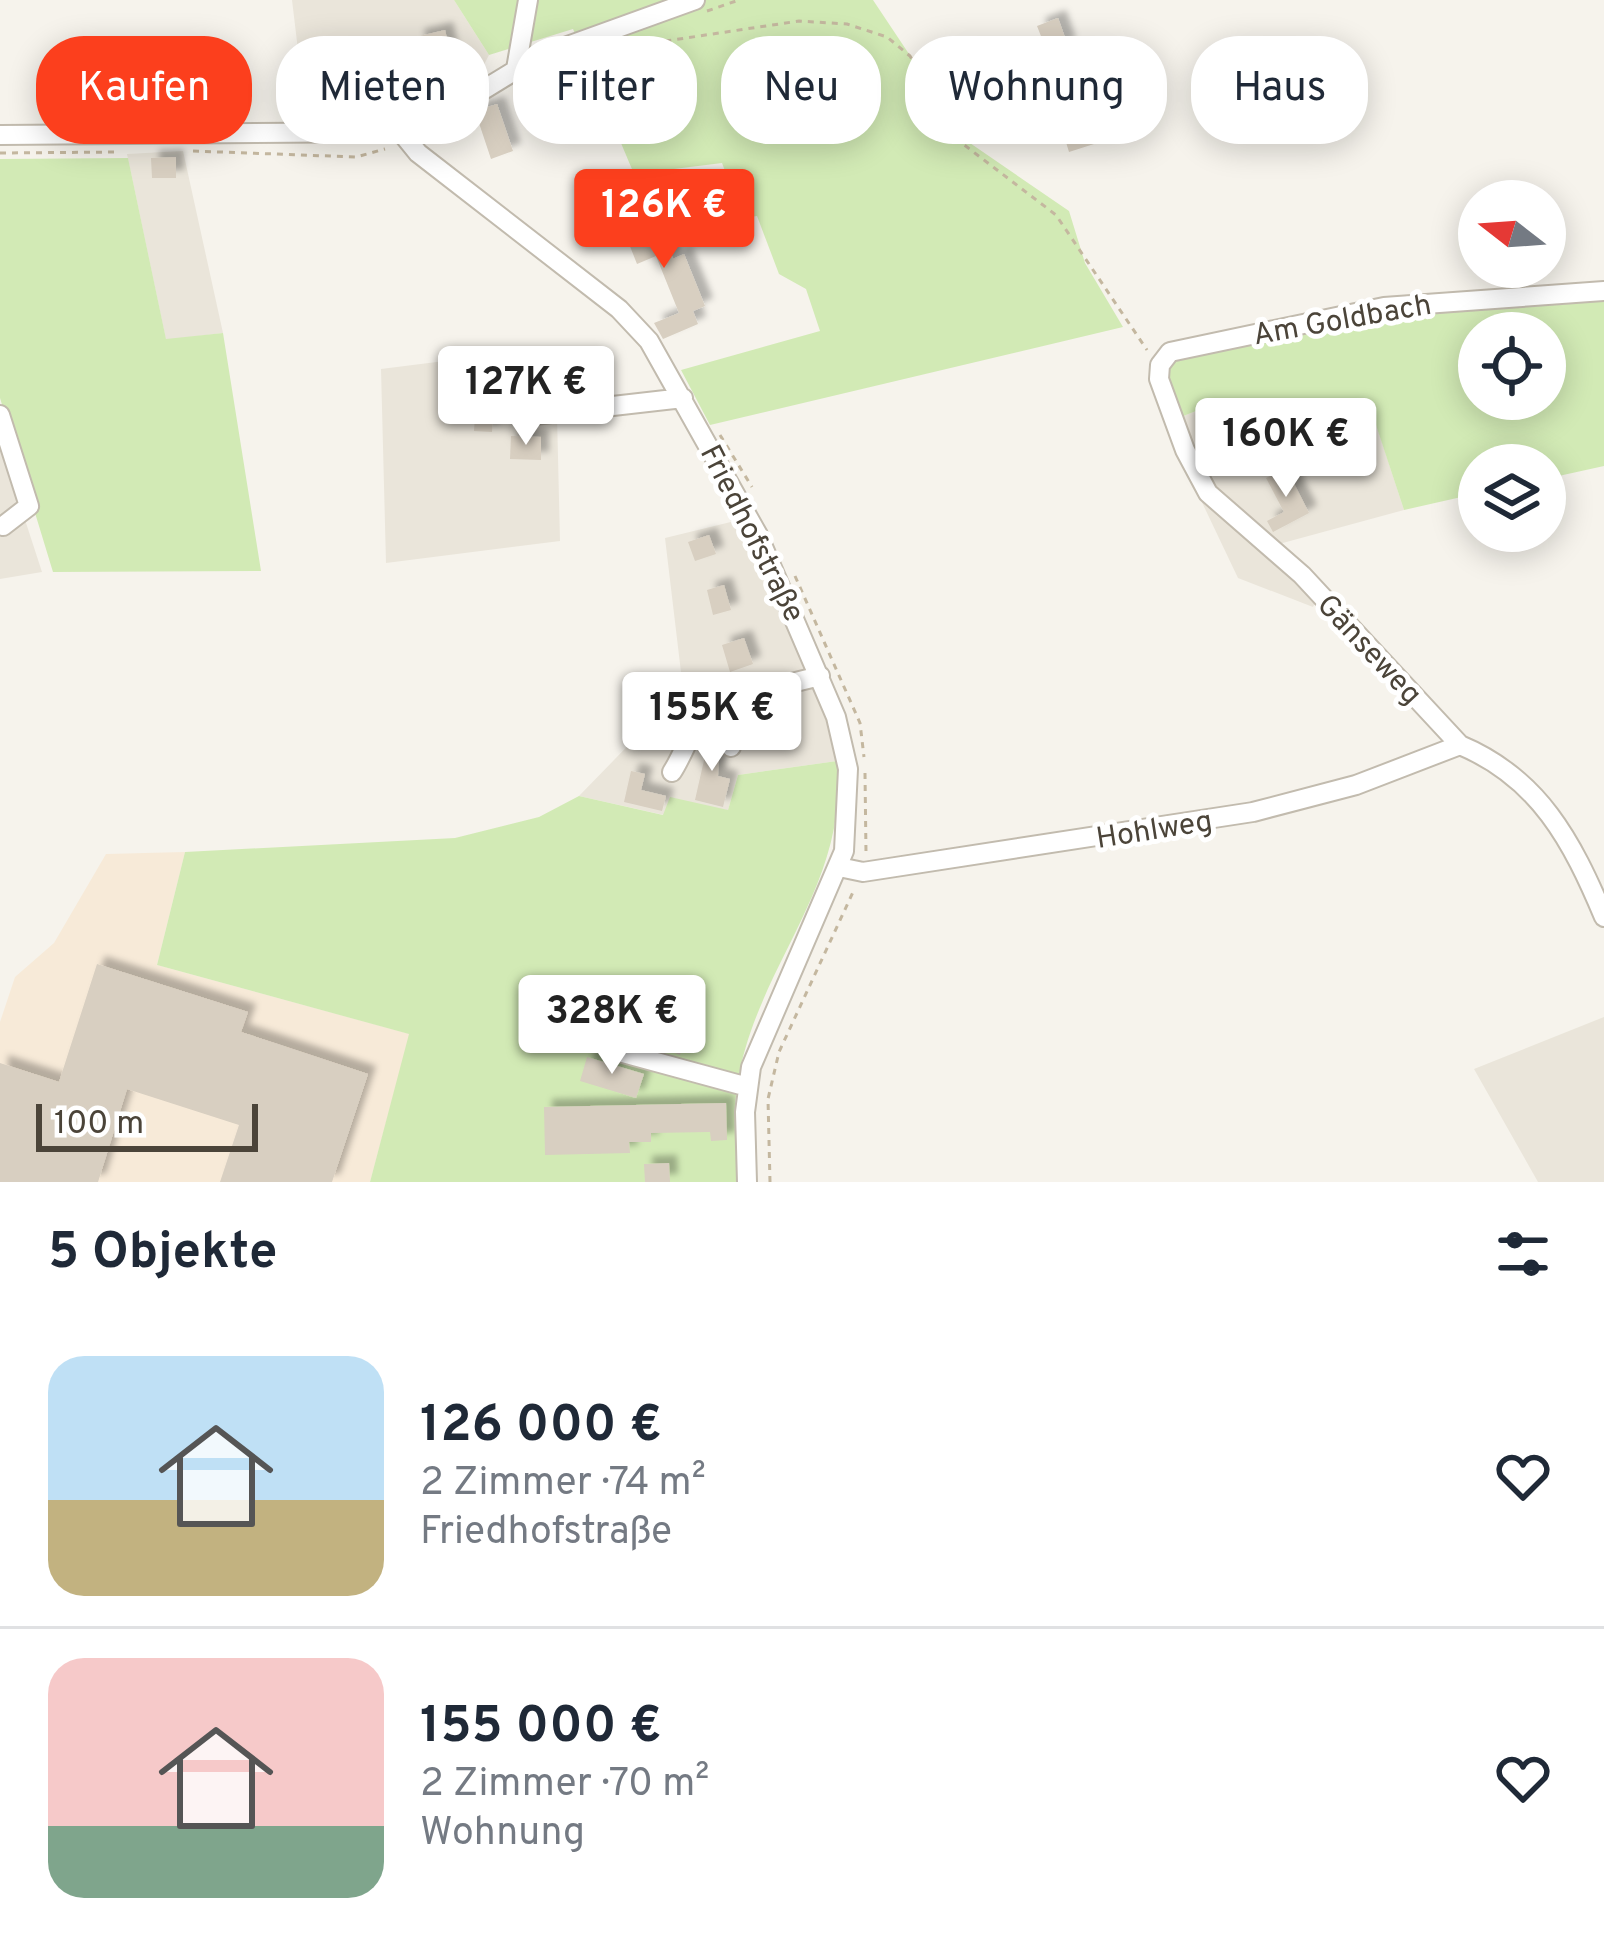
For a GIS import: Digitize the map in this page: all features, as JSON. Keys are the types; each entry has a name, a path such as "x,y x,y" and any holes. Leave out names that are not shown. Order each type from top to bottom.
{"street":[{"path":"522,36 528,0"},
{"path":"601,36 694,0"},
{"path":"0,135 276,136"},
{"name":"Friedhofstraße","path":"413,144 633,322 683,398 758,536 820,676 848,769 848,828 839,867 772,1012 748,1087 747,1182"},
{"name":"Am Goldbach","path":"1160,365 1170,352 1384,307 1604,291"},
{"name":"Gänseweg","path":"1160,365 1159,379 1185,450 1208,494 1302,575 1373,657 1460,745 1492,758 1557,818 1604,916"},
{"path":"525,416 683,398"},
{"path":"0,415 29,506 3,526"},
{"path":"672,772 691,745 703,709 737,692 820,676"},
{"path":"731,747 737,692"},
{"name":"Hohlweg","path":"839,867 863,872 1253,812 1356,785 1460,745"},
{"path":"612,1049 748,1087"}],"path":[{"path":"697,37 799,21 847,24 887,37 910,56 963,144 1056,214 1160,365"},
{"path":"180,148 213,154 356,157 387,144"},
{"path":"0,153 110,154 126,149"},
{"path":"770,1182 767,1099 779,1052 863,872"}],"shaded area":[{"path":"292,0 454,0 477,36 296,36"},
{"path":"183,151 223,333 166,340 127,154"},
{"path":"500,354 521,410 557,415 560,541 386,563 381,369"},
{"path":"1206,407 1291,430 1308,460 1376,424 1404,510 1279,544 1322,589 1313,607 1238,578 1198,494 1213,486 1181,417"},
{"path":"0,443 42,572 0,579"},
{"path":"739,520 783,606 833,734 837,761 738,775 728,810 664,815 579,796 683,689 665,538"},
{"path":"185,852 157,965 410,1034 370,1182 0,1182 0,1022 15,977 54,943 106,854"},
{"path":"1604,1017 1604,1182 1538,1182 1474,1069"}],"green space":[{"path":"454,0 873,0 905,48 905,144 971,144 1069,211 1085,263 1123,327 710,425 681,370 820,331 806,289 779,274 757,216 743,218 722,163 634,174 621,144 697,144 697,36 576,36 573,29 550,36 513,36 513,48 489,55 489,36 477,36"},
{"path":"128,158 166,339 223,333 261,571 53,572 0,398 0,159"},
{"path":"1604,297 1604,466 1566,474 1566,444 1458,444 1458,498 1404,510 1376,425 1308,460 1291,431 1238,464 1206,407 1181,417 1165,376 1173,361 1427,308"},
{"path":"837,761 837,806 830,847 763,999 738,1081 739,1182 370,1182 409,1034 157,965 185,852 455,838 539,817 579,796 663,815 670,797 728,810 738,775"}],"building":[{"path":"1058,18 1064,36 1041,36 1037,26"},
{"path":"497,104 513,151 491,159 486,144 489,107"},
{"path":"1067,144 1094,144 1069,152"},
{"path":"176,157 176,178 152,178 151,158"},
{"path":"642,206 655,238 664,235 673,259 684,254 705,306 693,311 698,324 663,339 654,323 679,313 656,256 637,264 618,216"},
{"path":"476,400 494,401 492,432 474,431"},
{"path":"511,436 541,437 541,460 510,459"},
{"path":"1286,468 1309,513 1273,532 1267,521 1284,512 1266,478"},
{"path":"709,535 716,554 695,561 688,542"},
{"path":"724,585 731,610 713,615 707,590"},
{"path":"744,638 753,664 730,672 722,645"},
{"path":"769,711 775,741 753,746 748,716"},
{"path":"712,725 720,726 718,776 730,779 723,807 695,800"},
{"path":"631,771 645,774 641,790 666,796 662,811 624,802"},
{"path":"97,964 248,1012 241,1032 368,1074 332,1182 220,1182 239,1125 127,1089 98,1182 0,1182 0,1063 59,1082"},
{"path":"609,994 691,1022 680,1055 620,1031 623,1019 603,1012"},
{"path":"587,1057 644,1074 636,1098 580,1081"},
{"path":"726,1103 727,1140 711,1141 710,1132 651,1133 651,1142 629,1142 630,1153 545,1155 544,1107"},
{"path":"669,1163 670,1182 645,1182 644,1164"}]}
